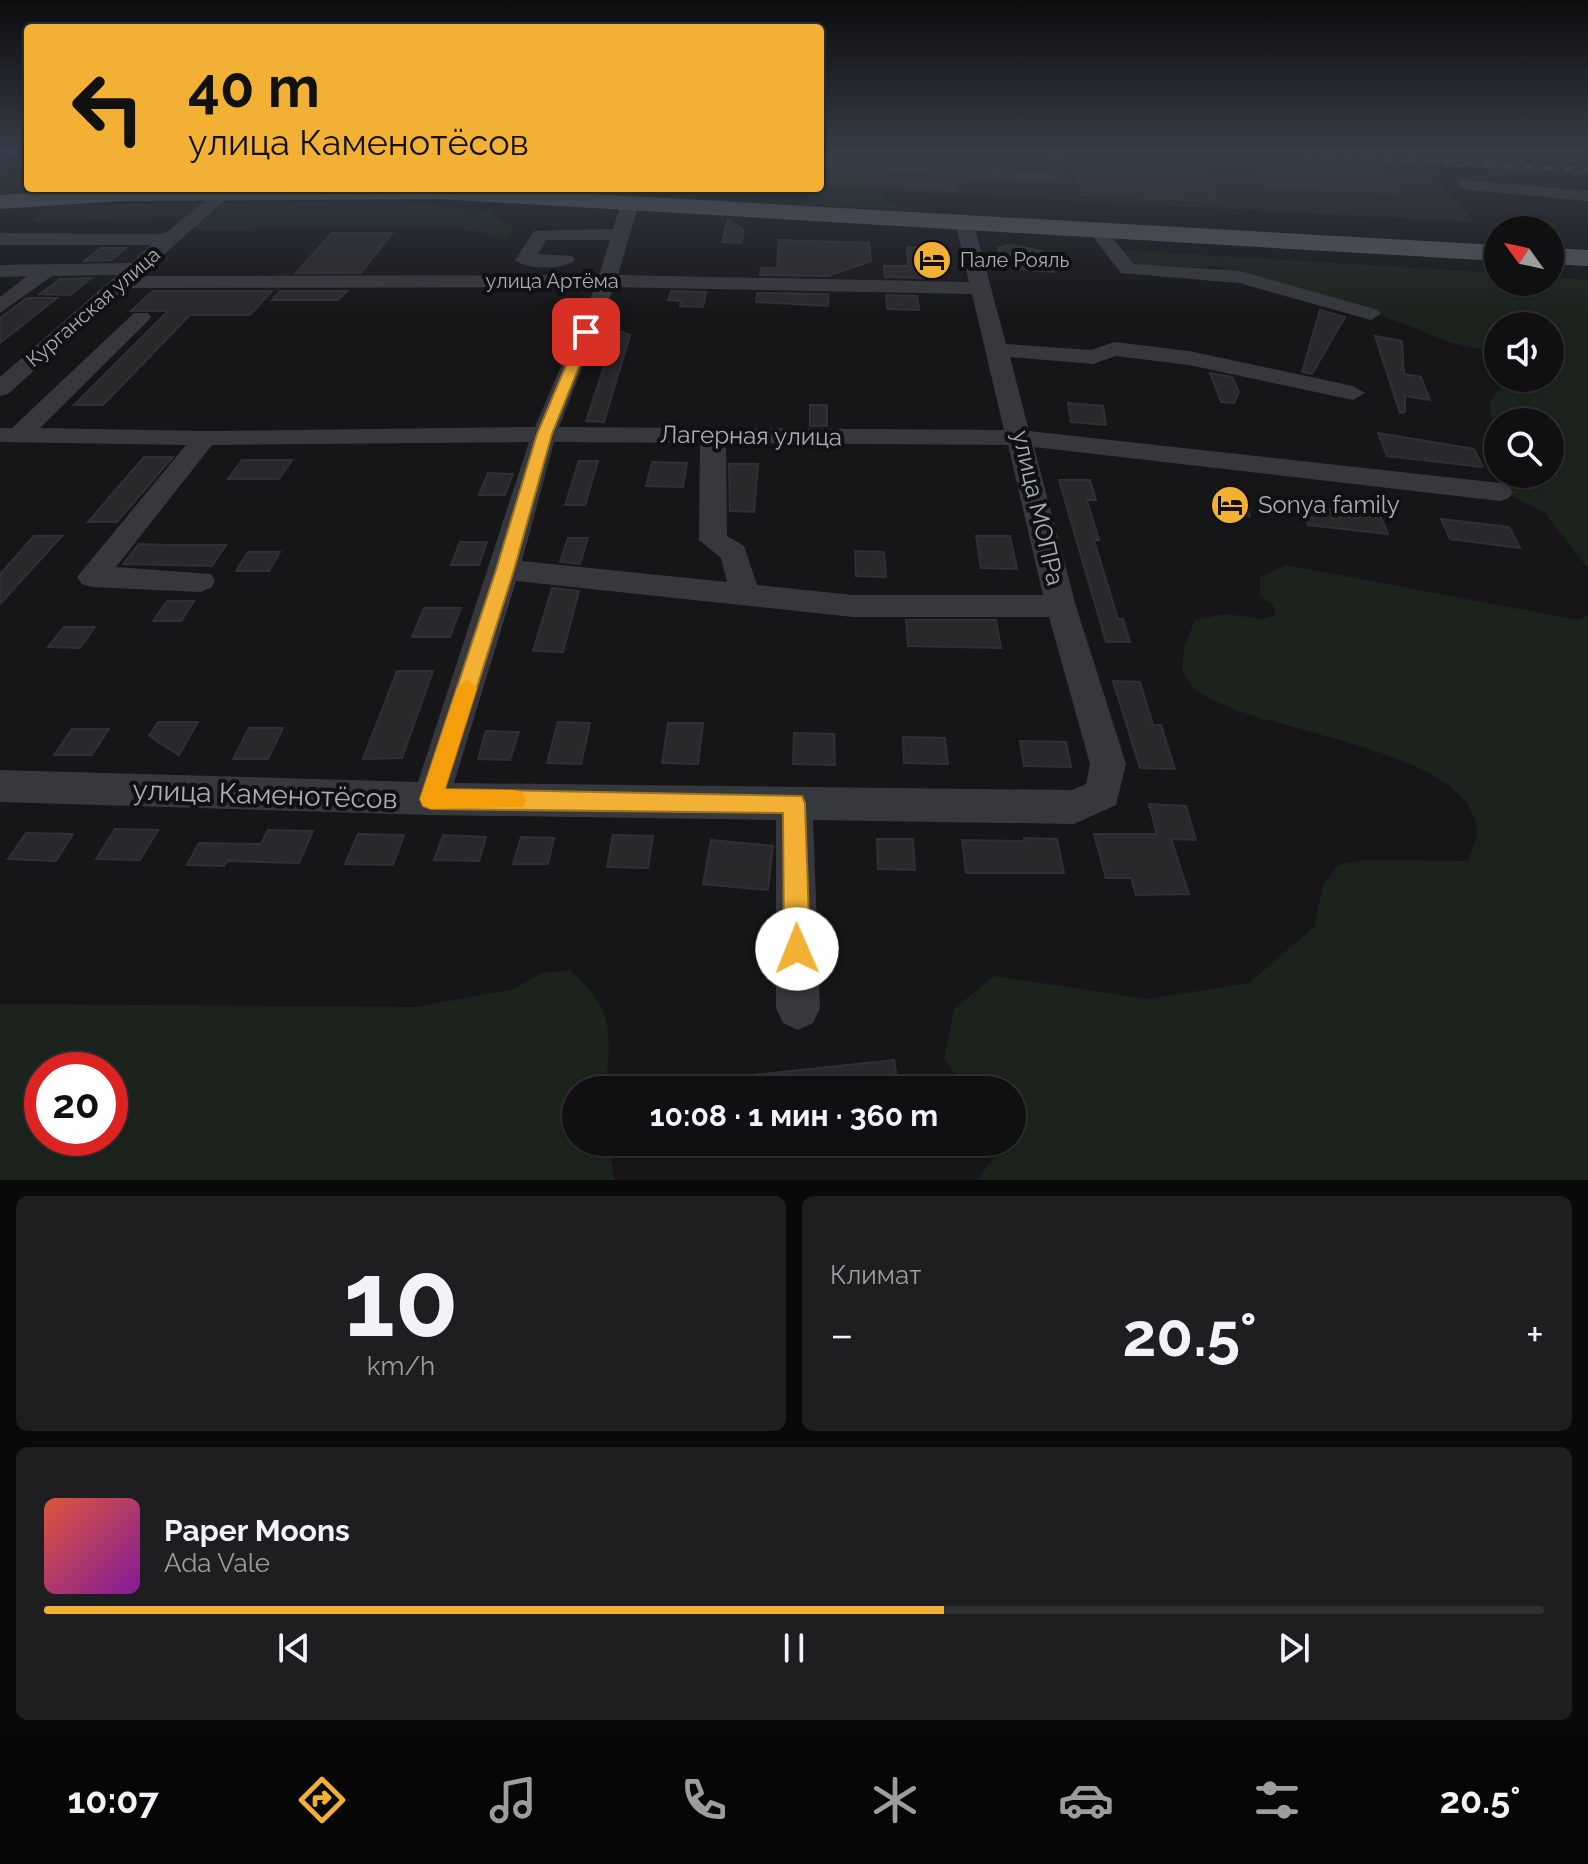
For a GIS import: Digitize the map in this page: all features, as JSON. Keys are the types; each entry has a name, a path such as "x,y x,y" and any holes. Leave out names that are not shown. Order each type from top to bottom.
{"main road":[{"path":"668,205 1484,252"},
{"path":"1564,257 1588,258"}],"street":[{"name":"Курганская улица","path":"0,389 208,205"},
{"path":"431,799 505,570 544,434 600,266 621,234 629,205"},
{"name":"улица МОПРа","path":"964,221 999,350 1061,606 1108,764 1103,794"},
{"path":"1095,228 1128,269 1240,277 1371,314"},
{"path":"600,266 525,260 540,235 621,234"},
{"path":"0,239 168,240"},
{"name":"улица Артёма","path":"0,271 48,270 128,276 600,266 983,288"},
{"path":"0,307 48,270"},
{"path":"9,435 141,317"},
{"path":"999,350 1093,357 1114,349 1159,354 1353,393"},
{"name":"Лагерная улица","path":"9,435 205,438 544,434 1021,438 1500,492"},
{"path":"713,435 713,540 734,553 745,595"},
{"path":"200,581 92,577 205,438"},
{"path":"505,570 853,606 1061,606"},
{"name":"улица Каменотёсов","path":"0,786 431,799 1074,807 1103,794"},
{"path":"794,803 798,1008"}],"shaded area":[{"path":"46,205 436,205 495,211 493,215 514,229 506,241 473,230 430,228 199,230 172,218 32,222"},
{"path":"809,205 900,205 921,211"},
{"path":"1158,205 1459,205 1474,222"},
{"path":"1122,250 1484,272 1484,296 1564,296 1564,278 1588,280 1588,568 1544,512 1501,491 1503,488 1564,488 1564,408 1490,408 1489,404 1497,392 1564,392 1564,312 1484,312 1484,351 1449,342 1372,311 1215,266 1170,269 1136,264"},
{"path":"1286,565 1578,620 1588,615 1588,1180 977,1180 995,1156 1026,1156 1026,1076 956,1076 944,1059 954,1009 994,976 1148,999 1249,983 1314,927 1323,886 1338,865 1365,860 1468,861 1477,832 1466,803 1439,779 1401,760 1224,705 1196,690 1188,680 1182,670 1184,648 1195,620 1225,614 1263,619 1275,616 1273,605 1260,596 1260,577"},
{"path":"570,970 596,998 603,1011 609,1053 607,1076 562,1076 562,1156 611,1156 614,1180 0,1180 0,1004 416,1007 514,989 542,973"}],"building":[{"path":"728,219 744,231 741,243 722,242"},
{"path":"332,233 392,233 361,273 296,273"},
{"path":"779,240 869,243 871,261 828,276 760,275 761,268 777,268"},
{"path":"1010,245 1042,251 1054,272 1016,269 1016,264 1004,262 998,248"},
{"path":"907,247 934,248 931,278 885,277 884,266 908,266"},
{"path":"101,248 126,248 111,260 84,261"},
{"path":"91,278 70,295 40,294 60,279"},
{"path":"153,291 272,291 250,315 190,315 103,405 74,405 168,311 131,311"},
{"path":"280,291 347,291 338,300 272,300"},
{"path":"671,291 706,292 703,307 680,306 681,301 668,300"},
{"path":"757,293 828,294 828,306 756,302"},
{"path":"886,295 917,296 919,310 887,309"},
{"path":"27,298 57,298 0,343 0,318"},
{"path":"1320,310 1345,317 1312,374 1302,372"},
{"path":"616,330 630,335 604,422 586,421"},
{"path":"1375,336 1402,341 1404,374 1421,377 1430,400 1405,396 1405,412 1400,413"},
{"path":"1210,373 1232,377 1239,392 1234,403 1221,402"},
{"path":"1068,403 1103,406 1106,425 1071,422"},
{"path":"810,405 827,405 827,426 810,426"},
{"path":"1378,433 1474,449 1483,467 1387,456"},
{"path":"144,457 173,457 117,522 88,522"},
{"path":"242,460 292,460 279,479 228,479"},
{"path":"579,461 598,461 585,505 565,505"},
{"path":"652,462 687,463 683,487 646,486"},
{"path":"729,464 758,464 754,512 730,511"},
{"path":"488,473 513,474 505,495 479,495"},
{"path":"1059,480 1090,480 1096,500 1087,500 1099,540 1094,540 1118,619 1123,619 1130,642 1106,642"},
{"path":"1217,490 1245,494 1250,516 1220,512"},
{"path":"1302,506 1380,515 1388,534 1308,525"},
{"path":"1441,519 1509,527 1520,548 1450,539"},
{"path":"34,536 62,536 0,604 0,574"},
{"path":"976,536 1010,536 1017,569 981,568"},
{"path":"568,538 588,538 580,564 560,562"},
{"path":"460,542 487,542 479,565 451,565"},
{"path":"139,544 226,545 212,566 123,564"},
{"path":"855,551 884,552 886,577 856,576"},
{"path":"248,552 280,552 269,571 236,571"},
{"path":"552,588 579,591 563,652 533,651"},
{"path":"167,601 194,601 181,621 153,621"},
{"path":"424,608 461,608 450,637 412,637"},
{"path":"906,620 996,620 1001,648 908,646"},
{"path":"64,627 95,627 80,648 48,647"},
{"path":"397,671 433,671 402,758 363,759"},
{"path":"1113,681 1140,682 1153,725 1161,725 1175,769 1140,768"},
{"path":"158,722 198,722 179,755 149,736"},
{"path":"558,722 590,723 581,764 547,763"},
{"path":"668,723 703,723 698,764 662,763"},
{"path":"249,728 283,728 268,759 233,759"},
{"path":"72,729 109,729 92,755 54,755"},
{"path":"486,731 519,732 510,760 478,759"},
{"path":"794,733 834,734 835,765 793,764"},
{"path":"903,737 945,738 948,764 904,763"},
{"path":"1020,741 1066,742 1071,767 1024,766"},
{"path":"1149,804 1186,806 1196,840 1171,839 1189,894 1136,895 1131,878 1106,878 1094,834 1157,834"},
{"path":"115,829 158,830 140,860 96,859"},
{"path":"268,830 313,831 299,863 227,861 224,866 187,865 199,843 261,844"},
{"path":"26,833 73,834 56,861 8,859"},
{"path":"358,834 404,835 393,865 345,864"},
{"path":"443,835 486,837 479,861 434,860"},
{"path":"613,835 653,836 648,868 607,867"},
{"path":"521,837 554,838 548,864 513,864"},
{"path":"1024,838 1057,839 1064,873 966,873 962,840 1025,841"},
{"path":"877,839 913,839 915,870 878,869"},
{"path":"711,840 773,846 768,890 703,884"},
{"path":"894,1060 897,1076 742,1076"}],"slow traffic":[{"path":"467,688 431,799 515,800"}],"place":[{"name":"Пале Рояль","path":"932,260"},
{"name":"Sonya family","path":"1230,505"}],"route":[{"path":"586,332 544,434 505,570 431,799 794,803 797,949"}]}
